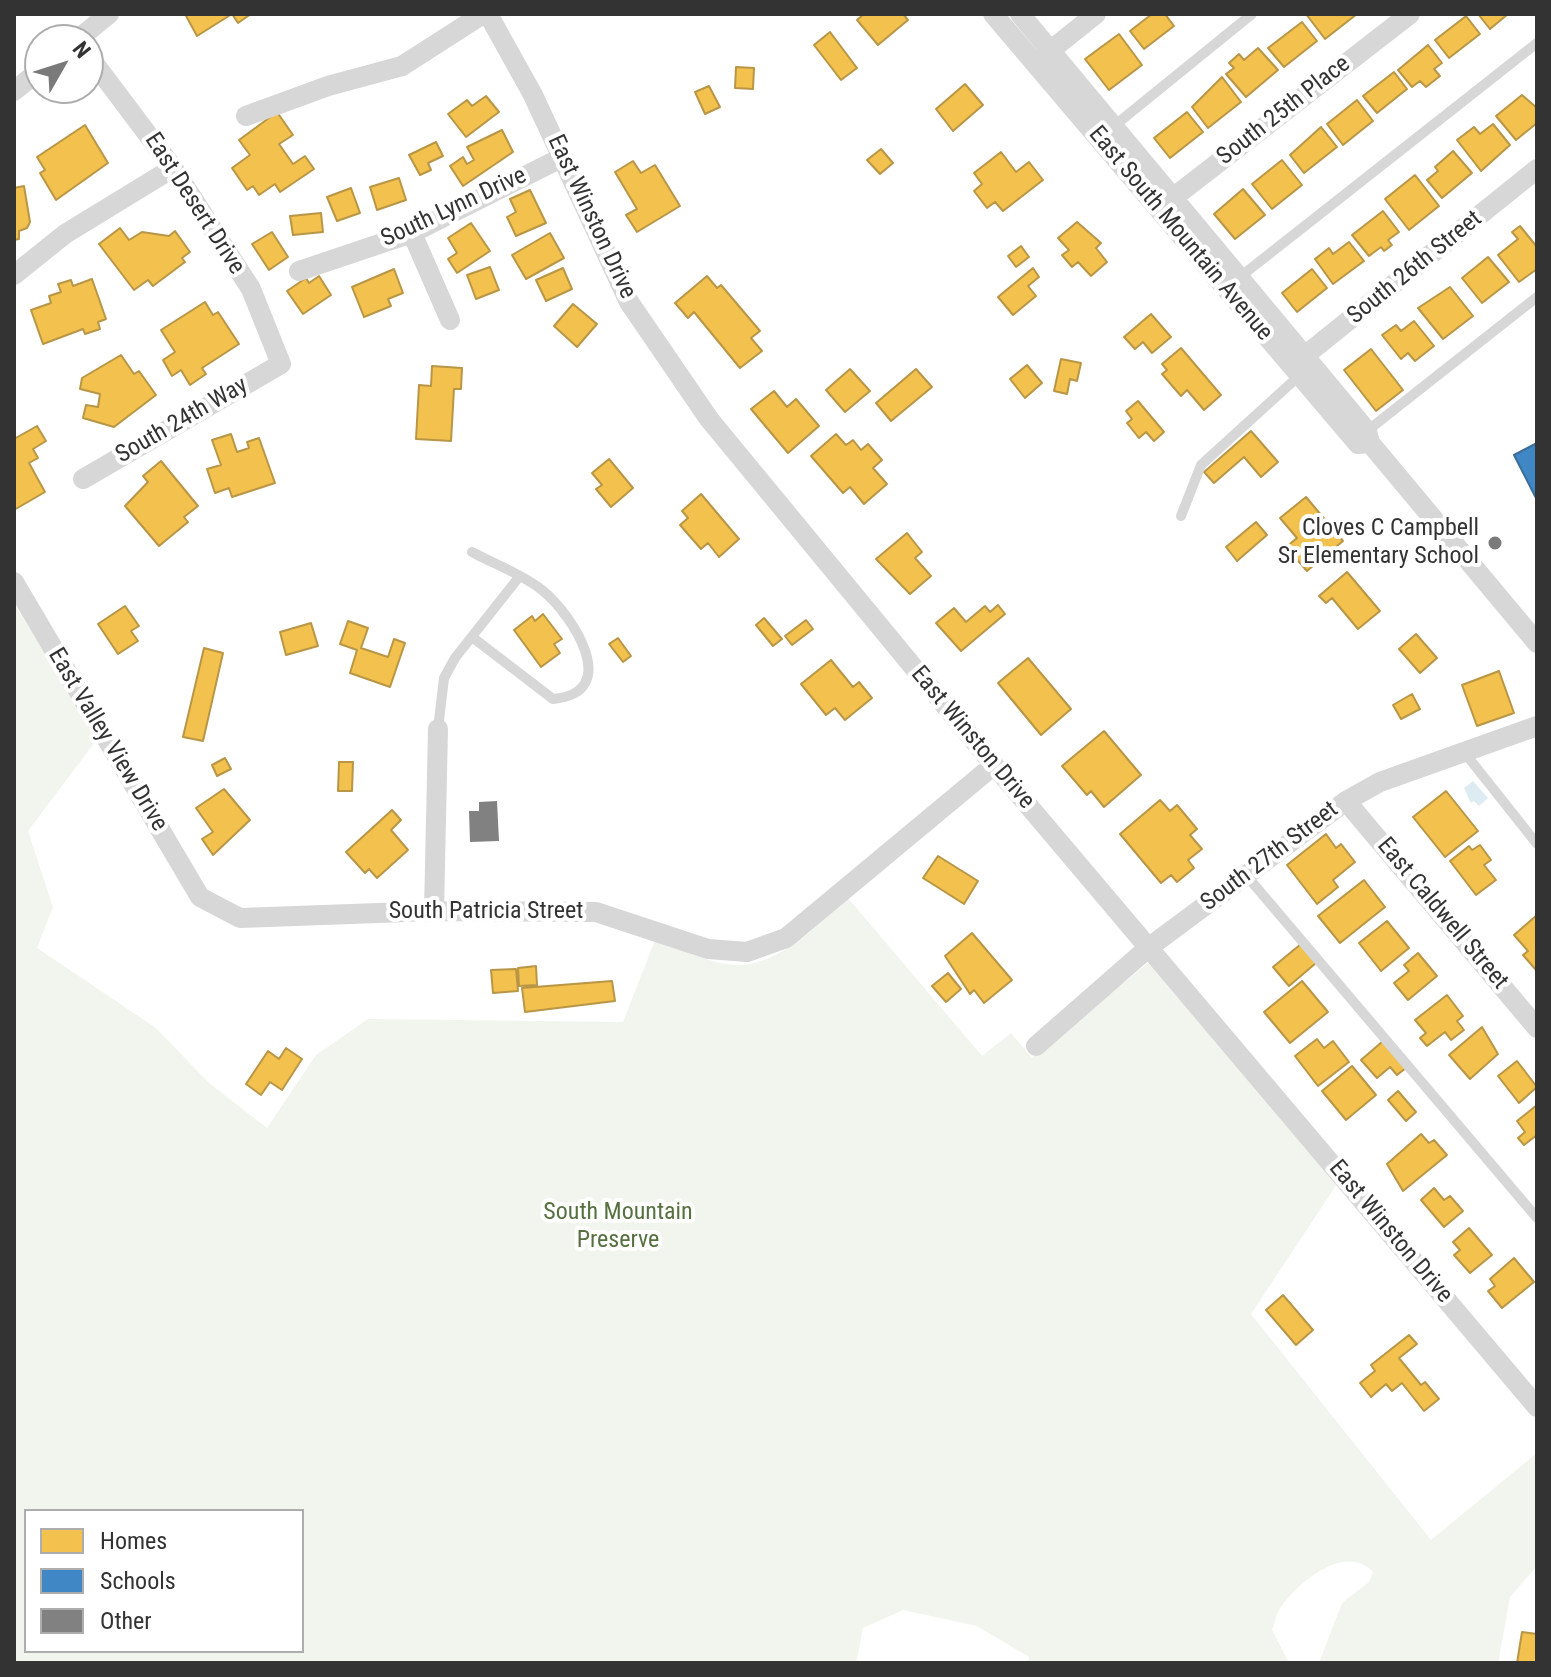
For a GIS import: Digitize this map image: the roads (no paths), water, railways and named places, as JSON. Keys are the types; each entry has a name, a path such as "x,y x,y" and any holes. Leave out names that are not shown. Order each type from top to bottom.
{"street":[{"path":"246,116 328,86 402,66 485,14"},
{"name":"East Winston Drive","path":"485,14 504,39 563,157 629,302 709,419 994,765 1537,1407"},
{"name":"East South Mountain Avenue","path":"993,14 1043,57 1114,126 1166,203 1240,277 1299,365"},
{"name":"East South Mountain Avenue","path":"1020,14 1043,57 1299,365 1368,437 1537,643"},
{"path":"1043,57 1096,14"},
{"name":"South 25th Place","path":"1166,203 1410,14"},
{"name":"East Desert Drive","path":"104,76 173,168 251,289 281,364"},
{"name":"South Lynn Drive","path":"299,271 412,233 563,157"},
{"path":"14,275 65,234 173,168"},
{"name":"South 26th Street","path":"1299,365 1537,169"},
{"path":"412,233 450,320"},
{"name":"South 24th Way","path":"83,479 281,364"},
{"name":"East Valley View Drive","path":"14,582 200,897"},
{"name":"South 27th Street","path":"1036,1046 1148,948 1346,801 1380,782 1537,726"},
{"path":"434,911 438,729"},
{"name":"South Patricia Street","path":"200,897 240,918 434,911 596,912 708,949 747,952 786,938 994,765"},
{"name":"East Caldwell Street","path":"1346,801 1537,1028"}],"lane":[{"path":"1114,126 1252,14"},
{"path":"1240,277 1537,43"},
{"path":"1368,437 1537,297"},
{"path":"1181,516 1201,465 1299,365"},
{"path":"472,552 542,589 563,612 583,645 590,673 583,689 568,698 553,699 472,637"},
{"path":"438,729 444,678 519,577"},
{"path":"1464,752 1537,844"},
{"path":"1246,875 1537,1218"}],"place":[{"name":"Cloves C Campbell Sr Elementary School","path":"1495,543"}],"park label":[{"name":"South Mountain Preserve","path":"618,1227"}]}
